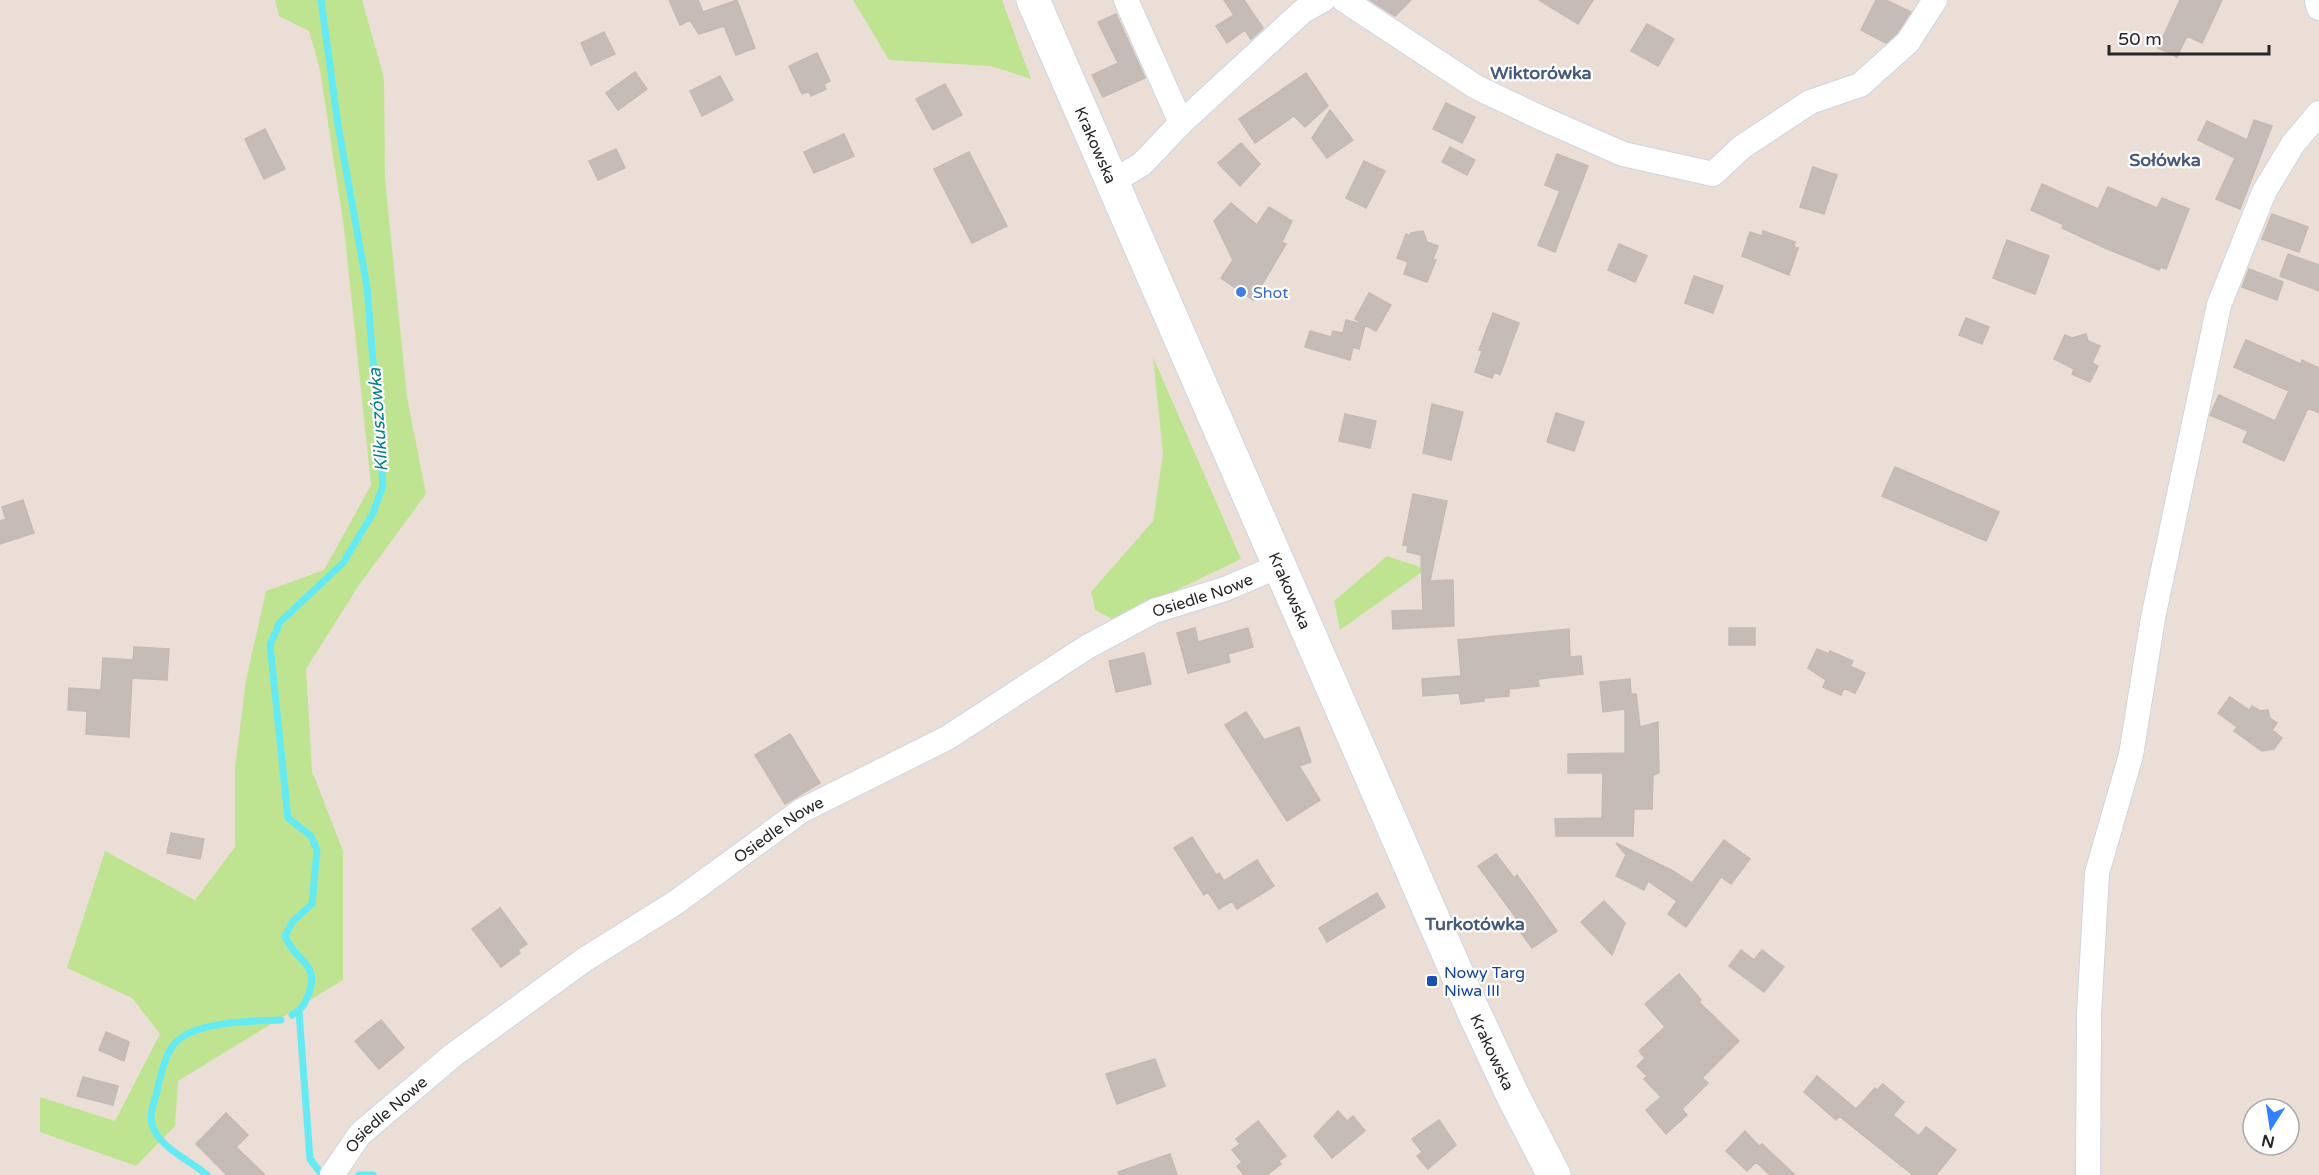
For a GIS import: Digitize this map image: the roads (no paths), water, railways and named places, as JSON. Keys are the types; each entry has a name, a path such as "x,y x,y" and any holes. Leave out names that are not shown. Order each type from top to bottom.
{"main road":[{"name":"Krakowska","path":"1033,0 1472,1008 1514,1098 1554,1175"}],"street":[{"path":"1126,0 1181,123"},
{"path":"1112,182 1142,164 1181,123 1303,11 1323,0"},
{"path":"1344,0 1476,87 1539,117 1623,154 1713,174 1742,147 1810,102 1860,85 1908,42 1935,0"},
{"path":"2317,0 2319,8"},
{"path":"2088,1175 2089,1015 2097,873 2131,755 2153,618 2219,305 2264,192 2293,144 2319,113"},
{"name":"Osiedle Nowe","path":"333,1172 360,1134 452,1056 584,960 675,903 801,812 946,738 1087,647 1154,611 1225,589 1279,566"}],"waterway":[{"name":"Klikuszówka","path":"292,1015 305,1003 312,977 309,969 294,952 285,936 293,921 312,904 317,850 311,836 288,818 270,645 280,622 343,563 373,513 383,486 367,287 338,125 321,0"},
{"path":"299,1012 310,1159 320,1172 329,1174"},
{"name":"Klikuszówka","path":"207,1175 164,1144 152,1125 152,1110 168,1054 175,1043 196,1030 225,1024 281,1020"},
{"path":"359,1175 373,1175"}],"place":[{"name":"Shot","path":"1241,292"},
{"name":"Nowy Targ Niwa III","path":"1432,981"}],"district":[{"name":"Wiktorówka","path":"1541,73"},
{"name":"Sołówka","path":"2165,160"},
{"name":"Turkotówka","path":"1475,924"}]}
